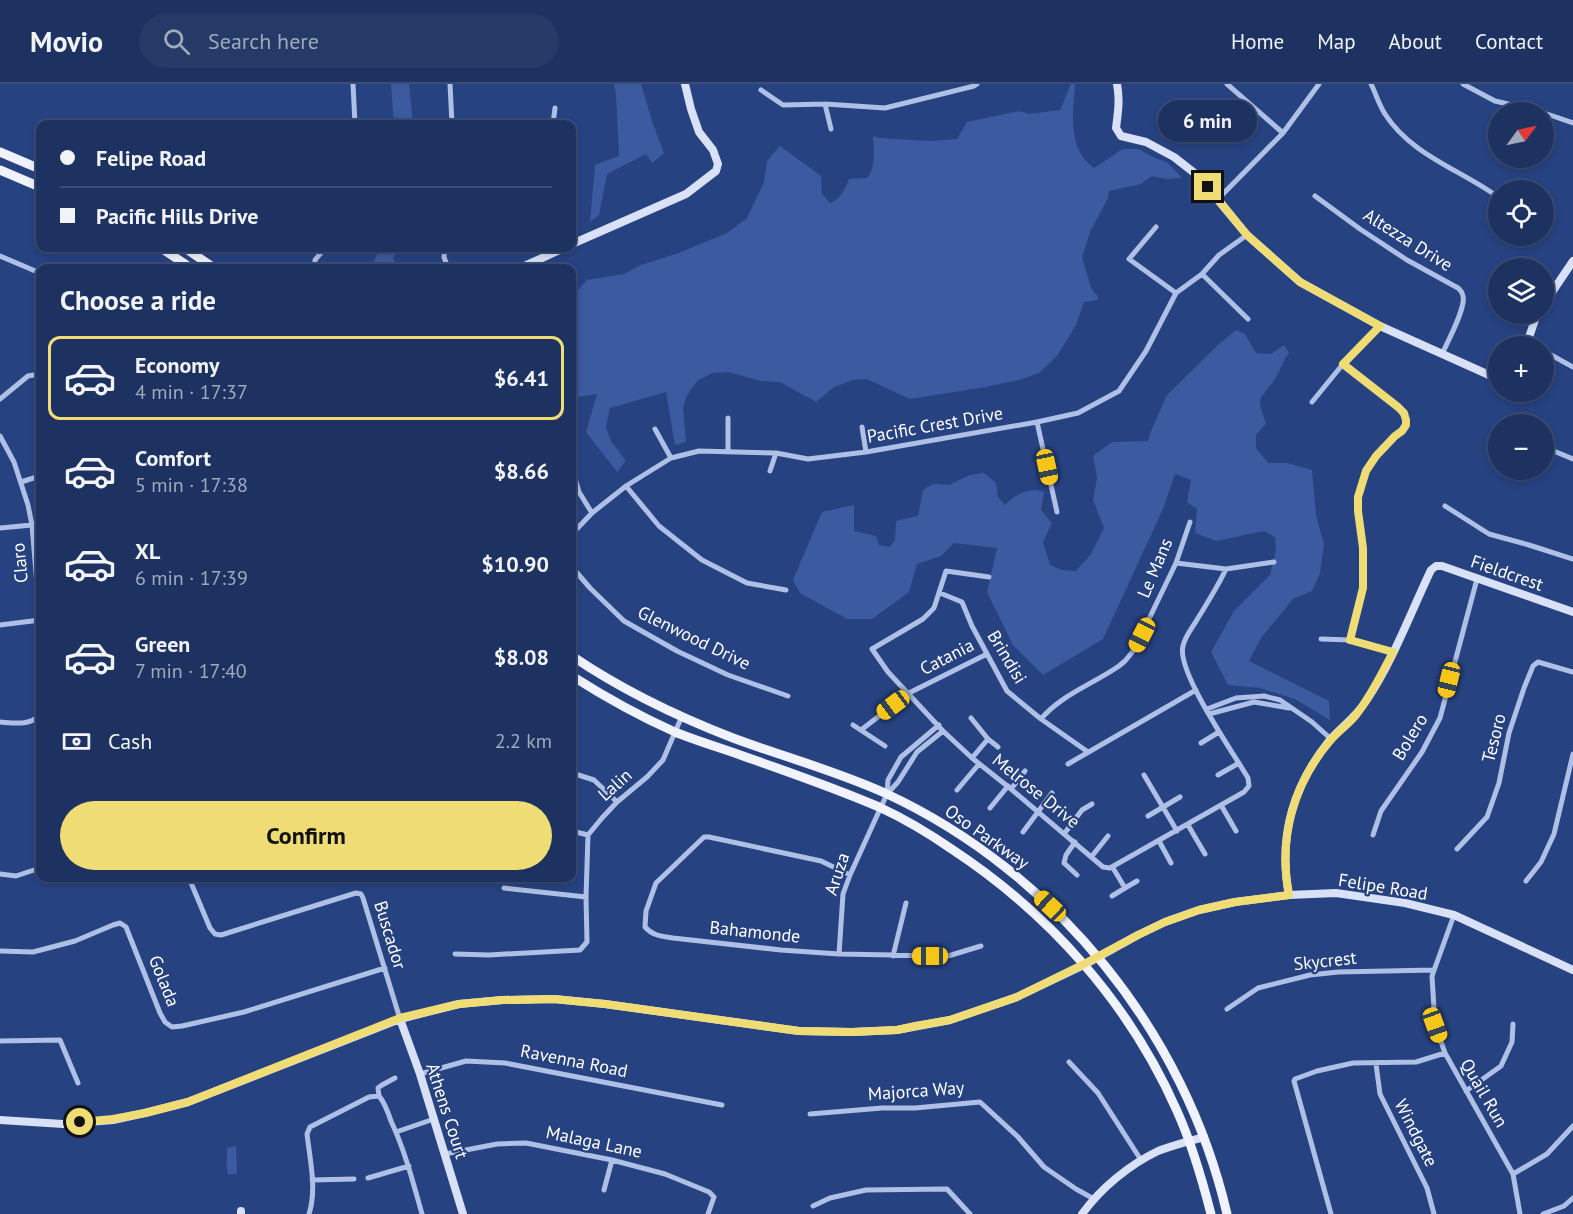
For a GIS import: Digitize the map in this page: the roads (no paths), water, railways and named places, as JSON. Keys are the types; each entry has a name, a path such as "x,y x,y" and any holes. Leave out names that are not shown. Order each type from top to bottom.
{"main road":[{"path":"0,152 36,167"},
{"path":"0,170 36,185"},
{"path":"167,252 185,264"},
{"path":"191,252 208,264"},
{"name":"Oso Parkway","path":"576,659 627,690 682,716 732,737 887,794 958,834 1008,870 1050,906 1098,956 1157,1039 1204,1137 1227,1214"},
{"name":"Oso Parkway","path":"576,678 637,714 675,732 820,783 881,808 941,841 1001,884 1040,918 1084,964 1107,992 1146,1050 1176,1109 1189,1141 1211,1214"}],"street":[{"path":"353,84 355,120"},
{"path":"450,84 452,120"},
{"path":"576,242 686,194 716,171 718,164 712,150 699,132 685,84"},
{"path":"761,90 783,105 825,104 885,108 977,84"},
{"path":"1117,84 1116,128 1121,136 1146,142 1174,157 1197,175 1247,235 1300,282 1380,326 1488,375"},
{"path":"1227,84 1283,133"},
{"path":"1218,199 1283,133 1319,84"},
{"path":"1371,84 1385,114 1407,141 1443,165 1488,190"},
{"path":"1463,84 1499,102"},
{"path":"825,104 831,129"},
{"path":"554,120 555,108"},
{"path":"1554,117 1573,123"},
{"name":"Altezza Drive","path":"1315,196 1407,260 1461,291 1464,301 1442,354"},
{"path":"1156,227 1129,259 1176,293"},
{"name":"Pacific Crest Drive","path":"576,530 592,513 626,486 671,458 699,451 776,453 808,459 866,453 1078,413 1119,391 1146,351 1176,293 1202,274 1219,255 1247,235"},
{"path":"527,264 547,252"},
{"path":"0,256 36,271"},
{"path":"1554,290 1572,264"},
{"path":"1202,274 1248,319"},
{"path":"1312,402 1343,364 1380,326"},
{"path":"1554,357 1573,367"},
{"path":"1343,364 1398,407 1404,413 1406,420 1402,431 1376,456 1366,471 1358,497 1363,548 1363,588 1350,640"},
{"path":"0,399 28,376 36,375"},
{"path":"728,418 728,452"},
{"path":"1037,422 1057,512"},
{"path":"862,427 866,453"},
{"path":"655,429 671,458"},
{"name":"Claro","path":"0,436 14,462 28,505 36,557"},
{"path":"1554,451 1573,459"},
{"path":"771,471 776,453"},
{"path":"21,482 36,477"},
{"path":"576,482 579,492 592,513"},
{"path":"626,486 659,526 702,560 747,583 786,590"},
{"path":"1445,506 1489,534 1573,559"},
{"name":"Le Mans","path":"1041,719 1058,703 1112,671 1134,650 1176,563 1190,522"},
{"path":"0,528 32,525"},
{"path":"1176,563 1227,569 1274,562"},
{"name":"Fieldcrest","path":"1393,652 1431,570 1436,566 1442,566 1573,612"},
{"path":"1113,868 1244,792 1250,786 1248,778 1219,732 1186,670 1182,650 1186,638 1227,569"},
{"path":"940,593 946,571 989,577"},
{"name":"Glenwood Drive","path":"576,572 624,621 677,651 728,675 788,696"},
{"name":"Bolero","path":"1373,835 1381,811 1422,752 1440,718 1477,579"},
{"name":"Brindisi","path":"940,593 962,602 972,626 1007,691 1041,719 1088,752"},
{"name":"Melrose Drive","path":"940,593 934,608 923,619 872,648 888,672 943,731 979,764 1103,867 1113,868 1125,888"},
{"path":"0,625 36,621"},
{"path":"1289,895 1285,861 1287,830 1294,801 1314,760 1331,739 1354,718 1393,652 1350,640 1321,639"},
{"name":"Catania","path":"861,730 909,693 987,654"},
{"name":"Tesoro","path":"1457,849 1487,817 1499,783 1509,733 1533,666 1538,662 1573,672"},
{"path":"1068,764 1196,690"},
{"path":"1208,711 1254,699 1291,708 1331,739"},
{"name":"Lalin","path":"588,835 618,802 663,760 682,716"},
{"path":"0,722 26,723 36,718"},
{"path":"971,718 988,739 998,747"},
{"path":"853,725 885,746"},
{"path":"887,794 888,780 901,757 939,725"},
{"path":"887,794 921,749 943,731"},
{"path":"1201,743 1219,732"},
{"path":"972,758 988,739"},
{"path":"908,752 914,757"},
{"path":"1526,881 1541,862 1554,834 1573,754"},
{"path":"1218,775 1239,763"},
{"path":"957,790 979,764"},
{"path":"990,808 1025,771"},
{"path":"576,774 594,780 618,802"},
{"path":"1144,775 1177,831"},
{"path":"1023,832 1052,793"},
{"name":"Aruza","path":"839,954 843,894 887,794"},
{"path":"1148,816 1180,797"},
{"path":"1064,834 1082,810 1092,804"},
{"path":"1221,805 1236,831"},
{"path":"1188,825 1205,854"},
{"path":"455,954 489,955 580,950 587,942 588,835 576,832"},
{"path":"1092,856 1108,836"},
{"name":"Bahamonde","path":"850,875 821,861 704,837 656,883 646,911 645,927 655,935 673,938 839,954 948,956 981,946"},
{"path":"1159,841 1171,863"},
{"path":"1075,842 1066,855 1064,863 1077,875"},
{"path":"0,874 16,876 36,869"},
{"path":"1112,896 1137,881"},
{"name":"Buscador","path":"191,882 210,928 216,934 221,935 356,893 361,894 400,1018"},
{"path":"504,888 586,897"},
{"name":"Felipe Road","path":"0,1120 63,1124 145,1113 188,1102 400,1018 459,1004 554,999 799,1031 897,1030 950,1020 1017,997 1165,922 1199,910 1235,902 1289,895 1336,893 1405,903 1454,915 1573,970"},
{"path":"893,956 906,903"},
{"name":"Quail Run","path":"1454,915 1432,976 1435,1025 1445,1053 1513,1174 1520,1214"},
{"name":"Golada","path":"0,951 33,952 75,941 120,923 126,927 160,1013 165,1022 172,1027 243,1012 385,968"},
{"name":"Skycrest","path":"1227,1009 1258,988 1310,975 1338,972 1434,970"},
{"name":"Athens Court","path":"400,1018 446,1154 463,1214"},
{"path":"1466,1091 1501,1066 1512,1042 1513,1024"},
{"path":"0,1041 60,1040 78,1083"},
{"path":"1330,1214 1294,1082 1297,1078 1317,1071 1353,1063 1416,1062 1445,1053"},
{"name":"Ravenna Road","path":"420,1074 466,1061 506,1063 722,1105"},
{"path":"1070,1062 1098,1094 1141,1160"},
{"name":"Windgate","path":"1376,1064 1380,1094 1427,1188 1434,1214"},
{"path":"395,1077 378,1089 378,1096 383,1101 409,1166 422,1214"},
{"path":"309,1214 312,1180 307,1134 310,1127 369,1097 378,1096"},
{"name":"Majorca Way","path":"810,1114 981,1102 1018,1137 1044,1167 1094,1199"},
{"path":"396,1132 434,1119"},
{"path":"1513,1174 1547,1154 1573,1126"},
{"path":"1082,1214 1104,1188 1141,1160 1160,1151 1204,1137"},
{"name":"Malaga Lane","path":"446,1154 496,1144 526,1143 612,1160 665,1174 709,1192 714,1197 708,1214"},
{"path":"603,1190 612,1160"},
{"path":"368,1178 409,1166"},
{"path":"312,1180 354,1179"},
{"path":"813,1206 830,1198 866,1190 947,1189 970,1214"},
{"path":"1543,1214 1564,1206 1573,1198"}]}
